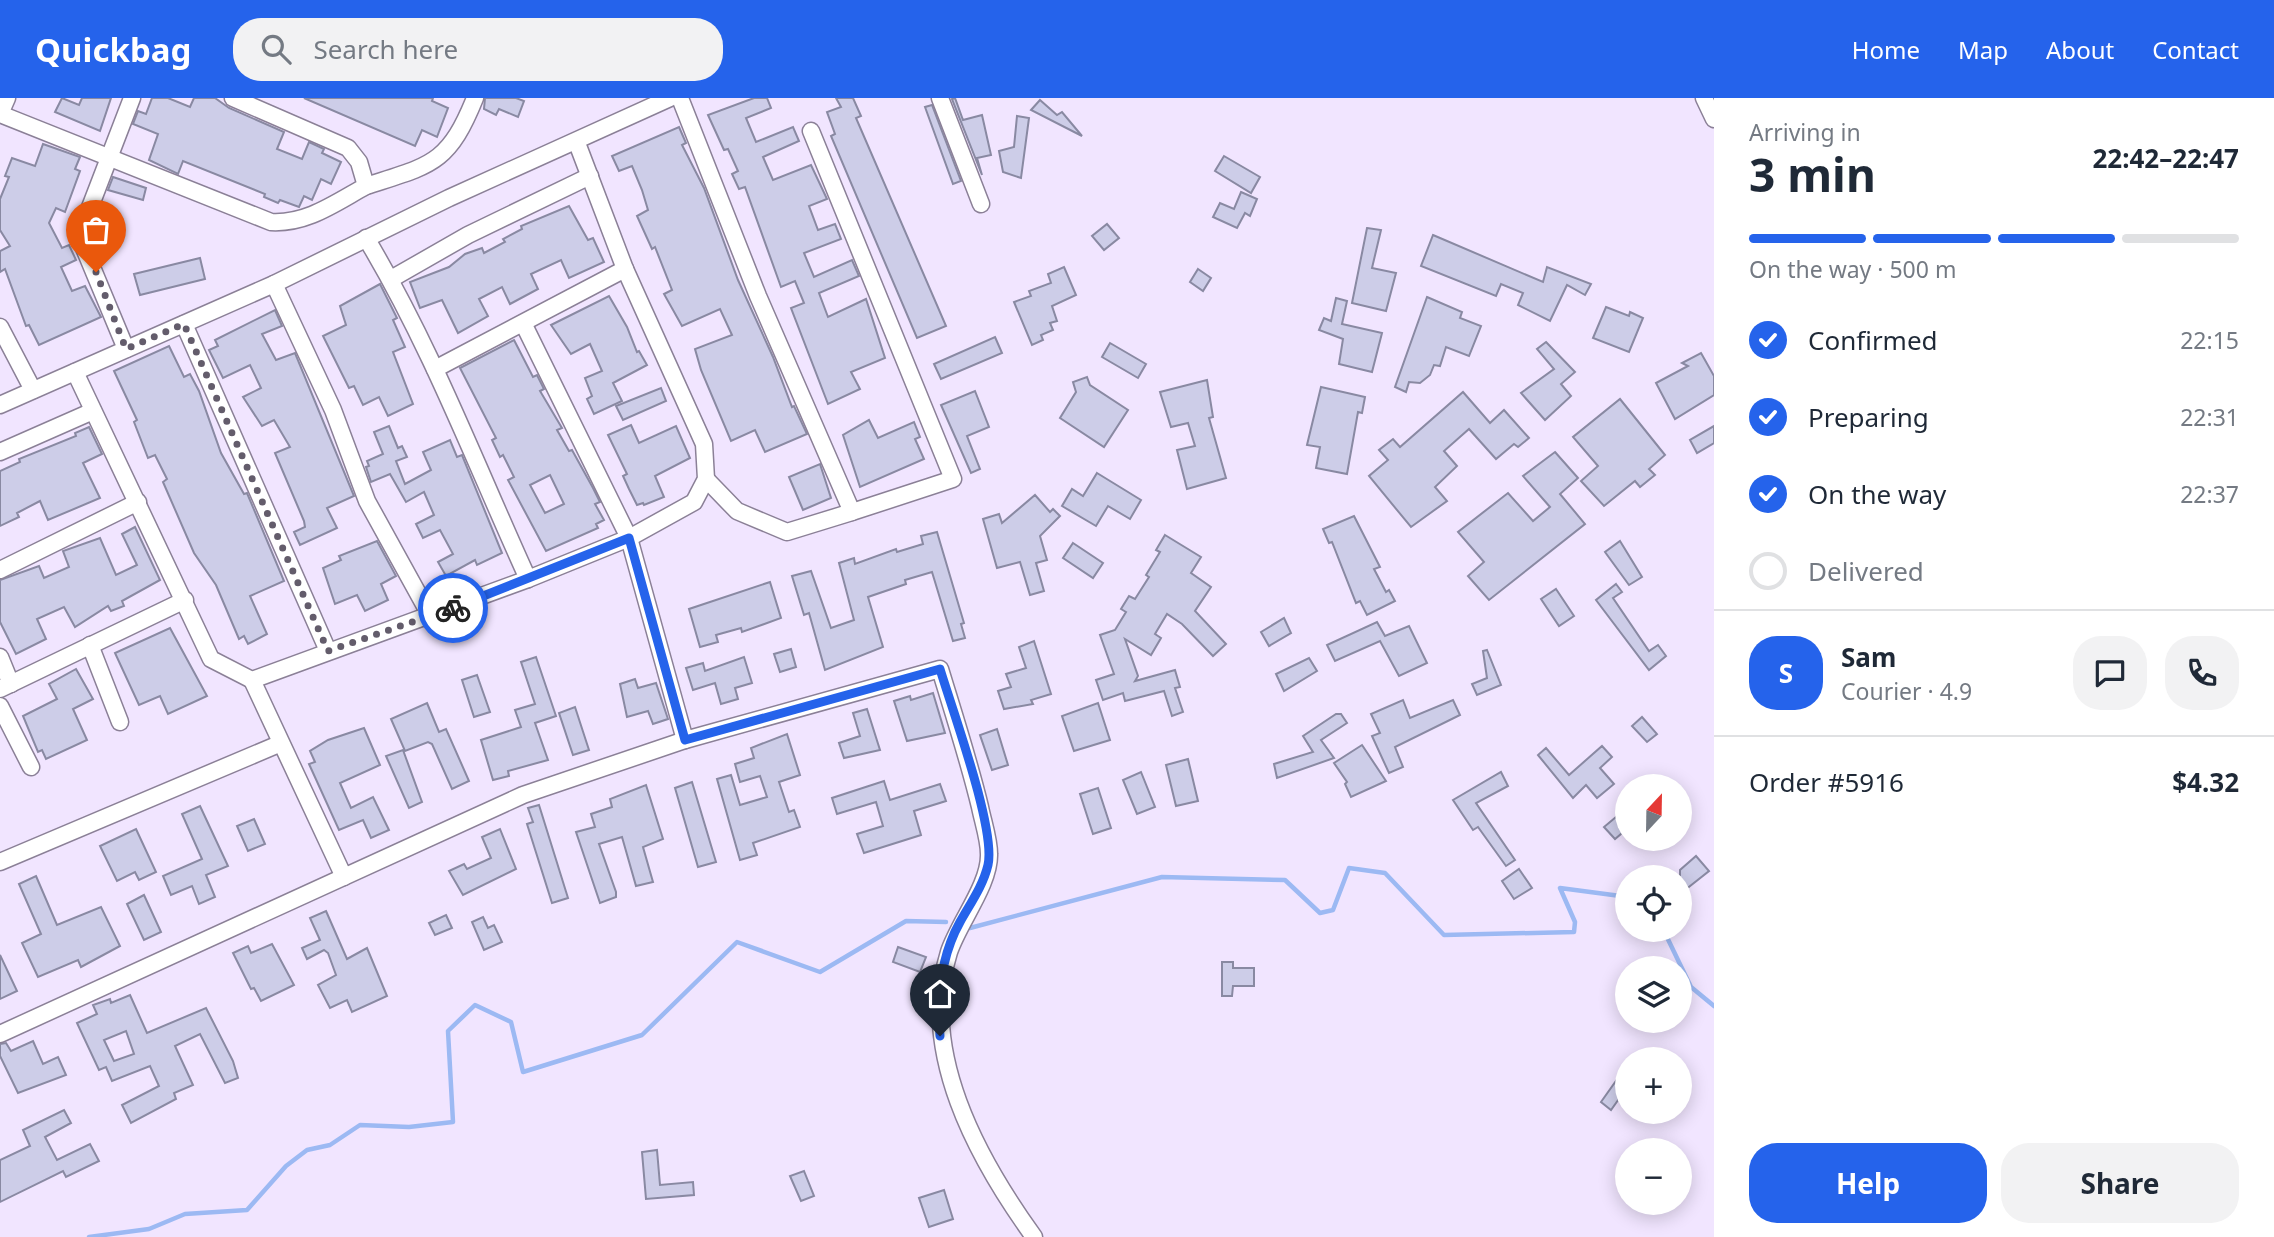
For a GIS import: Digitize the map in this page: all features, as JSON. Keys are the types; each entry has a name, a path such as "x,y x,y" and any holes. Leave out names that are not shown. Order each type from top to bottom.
{"street":[{"path":"7,98 0,114 271,222 290,223 308,218 366,186 425,167 437,160 456,140 475,98"},
{"path":"126,349 79,236 132,98"},
{"path":"233,98 348,148 359,162 366,186"},
{"path":"0,405 274,284 366,238 670,98"},
{"path":"680,98 758,296 852,512"},
{"path":"940,98 981,204"},
{"path":"1704,98 1714,119"},
{"path":"706,479 737,511 787,532 953,479 811,131"},
{"path":"252,680 328,651 431,617 528,579 629,538 694,502 706,479 704,444 625,269 577,143"},
{"path":"391,279 468,235 590,176"},
{"path":"366,238 391,279 435,369 528,579"},
{"path":"435,369 524,325 625,269"},
{"path":"274,284 333,410 367,501 431,617"},
{"path":"184,324 328,651"},
{"path":"524,325 629,538 685,740"},
{"path":"0,327 33,390"},
{"path":"75,372 211,659 252,680 279,744 344,877"},
{"path":"0,452 93,411"},
{"path":"0,570 138,502"},
{"path":"0,657 6,686 184,600"},
{"path":"90,645 120,722"},
{"path":"0,1034 523,795 685,740 940,669 970,766 989,855 983,879 956,932 946,961 940,985 940,1036 949,1071 981,1150 1013,1207 1034,1237"},
{"path":"0,706 31,766"},
{"path":"0,862 279,744"}],"building":[{"path":"62,98 79,105 82,98 111,98 100,131 55,112"},
{"path":"152,98 168,98 190,107 194,98 215,98 229,108 284,132 277,149 302,159 309,142 324,149 322,153 341,162 331,184 321,179 312,200 304,196 299,207 280,200 278,203 264,197 265,194 183,161 178,174 149,160 158,134 133,124 138,111 146,114"},
{"path":"304,98 433,98 432,101 448,108 437,137 422,130 415,146"},
{"path":"485,98 516,98 524,101 518,117 499,109 496,115 484,109"},
{"path":"754,98 767,98 771,108 746,118 756,142 793,127 799,141 763,157 773,180 811,165 827,199 809,206 818,230 835,224 841,239 804,253 814,277 852,260 859,276 819,293 828,317 866,299 885,358 851,372 860,389 828,404 791,308 804,303 795,281 781,287 745,187 739,189 732,174 738,171 728,149 724,150 708,115"},
{"path":"836,98 853,98 861,116 856,118 946,326 917,338 831,136 835,134 827,112 841,107"},
{"path":"955,98 963,120 982,115 991,155 977,158 982,175 952,99"},
{"path":"1040,100 1057,115 1062,112 1082,136 1031,110"},
{"path":"932,105 961,181 953,184 925,107"},
{"path":"1017,116 1029,118 1021,178 1003,172 999,151 1014,147"},
{"path":"679,127 686,143 682,145 704,188 738,280 792,407 794,406 807,434 765,452 755,430 731,441 701,370 695,349 732,335 720,309 682,326 664,294 672,290 655,247 652,249 637,216 648,210 642,190 632,166 619,171 612,156"},
{"path":"43,144 80,157 75,169 80,171 65,212 56,208 49,223 62,248 69,245 76,260 61,267 72,291 85,286 101,317 39,345 29,325 26,326 5,269 0,272 0,251 10,246 0,230 0,199 9,177 5,176 12,158 35,166"},
{"path":"1224,156 1260,177 1251,193 1215,171"},
{"path":"113,177 146,188 143,200 108,190"},
{"path":"1241,192 1257,199 1250,216 1245,213 1237,228 1213,217 1220,203 1234,209"},
{"path":"569,206 588,240 593,238 604,262 569,278 561,260 531,274 538,289 510,304 502,287 479,299 488,316 458,333 442,300 420,308 410,282 449,267 465,254 482,248 484,253 505,242 503,239 522,229 521,226"},
{"path":"1107,224 1119,238 1104,250 1092,236"},
{"path":"1367,228 1381,230 1372,268 1396,273 1386,311 1352,303"},
{"path":"1433,235 1543,282 1547,267 1591,284 1585,295 1567,285 1550,321 1518,305 1523,293 1501,284 1496,296 1421,266"},
{"path":"200,258 205,279 140,295 134,274"},
{"path":"1064,267 1076,295 1052,306 1057,321 1050,323 1053,330 1041,335 1043,340 1032,345 1014,302 1031,296 1029,291 1051,283 1048,274"},
{"path":"1198,269 1211,278 1203,291 1190,282"},
{"path":"380,284 397,318 393,320 405,347 393,352 413,404 388,416 379,397 363,405 354,386 349,388 323,336 346,325 340,306"},
{"path":"609,296 627,327 637,352 639,351 647,365 613,383 622,401 594,414 587,399 592,396 585,378 602,371 590,344 571,354 551,325"},
{"path":"1427,297 1462,312 1460,318 1481,326 1469,356 1446,347 1440,366 1434,365 1430,375 1420,383 1409,382 1406,392 1395,387"},
{"path":"1336,298 1347,301 1342,324 1382,333 1372,372 1339,364 1343,339 1319,330 1324,318 1331,321"},
{"path":"1606,307 1643,318 1629,352 1593,338"},
{"path":"275,310 282,326 262,334 276,360 295,353 354,496 327,508 337,528 300,545 294,532 305,527 304,521 275,453 290,447 274,420 262,426 243,397 261,388 250,365 223,378 209,350 218,346 215,340"},
{"path":"995,337 1002,353 941,379 934,364"},
{"path":"514,340 533,377 537,375 544,389 540,391 562,428 557,430 569,451 572,450 600,502 595,504 604,520 596,524 598,528 546,551 508,480 514,477 503,455 500,457 492,440 496,438 460,368","holes":["550,475 564,504 545,513 530,485"]},
{"path":"1546,342 1575,372 1561,384 1571,396 1545,420 1521,393 1554,369 1537,349"},
{"path":"1110,343 1146,364 1138,378 1102,357"},
{"path":"169,346 184,377 190,374 199,391 221,453 244,494 247,493 284,581 250,596 267,634 248,644 244,636 239,639 216,585 194,553 163,482 167,479 155,455 148,458 134,422 137,420 114,371"},
{"path":"1701,353 1714,376 1714,395 1675,419 1656,383 1688,366 1682,363"},
{"path":"1087,377 1090,385 1128,410 1104,447 1060,418 1076,392 1073,382"},
{"path":"1207,380 1213,417 1209,418 1226,478 1187,489 1177,450 1195,446 1188,423 1171,427 1160,392"},
{"path":"1321,387 1365,397 1362,413 1358,412 1347,474 1316,468 1320,447 1307,445"},
{"path":"661,388 666,401 623,420 616,406"},
{"path":"975,391 989,427 967,436 980,469 971,473 941,405"},
{"path":"1463,392 1490,423 1504,410 1529,438 1518,447 1514,444 1496,459 1469,429 1444,451 1457,466 1435,487 1447,501 1411,527 1369,476 1388,460 1379,450 1393,439 1400,447"},
{"path":"1620,399 1665,455 1649,469 1655,475 1640,487 1635,481 1604,506 1581,481 1598,466 1573,437"},
{"path":"869,420 878,438 914,422 920,437 915,439 924,459 860,487 843,435"},
{"path":"631,425 639,443 676,426 690,458 655,476 664,497 644,505 637,505 623,476 627,474 608,435"},
{"path":"389,426 398,448 402,446 407,457 396,461 405,484 431,470 423,452 450,440 457,457 462,455 502,553 477,565 475,560 446,576 438,562 453,554 440,530 423,538 416,524 434,515 424,492 406,502 390,474 371,482 366,467 369,466 367,461 383,454 374,432"},
{"path":"1714,426 1714,443 1697,453 1690,440"},
{"path":"89,427 102,454 83,463 100,498 48,520 40,501 17,513 19,517 0,526 0,471 20,462 19,459 76,436 75,433"},
{"path":"1555,452 1578,478 1560,494 1585,524 1489,600 1468,576 1484,562 1458,532 1508,493 1533,521 1550,507 1523,476"},
{"path":"820,464 831,498 803,510 789,477"},
{"path":"1097,473 1141,500 1130,519 1108,506 1096,526 1062,506 1072,489 1083,496"},
{"path":"1035,495 1050,512 1053,509 1060,516 1040,536 1047,560 1036,563 1044,591 1030,595 1020,562 997,568 983,519 999,514 1002,523"},
{"path":"1354,516 1380,567 1374,569 1386,592 1389,590 1395,601 1367,615 1360,601 1356,603 1332,542 1329,543 1323,529"},
{"path":"135,527 160,580 122,601 124,606 111,611 108,606 75,627 64,607 37,619 46,639 16,654 0,622 0,580 39,566 44,578 69,567 63,551 100,538 116,575 137,565 122,534"},
{"path":"937,532 964,623 961,624 965,638 953,641 932,572 905,580 906,584 868,597 883,647 825,670 809,613 804,615 792,576 811,571 831,628 854,620 839,563 854,558 855,564 896,549 897,552 923,544 921,536"},
{"path":"1165,535 1201,557 1191,573 1211,587 1195,611 1226,644 1213,656 1182,624 1167,614 1155,634 1161,638 1151,655 1125,639 1138,676 1135,681 1175,670 1180,687 1175,688 1183,712 1172,716 1164,691 1125,701 1123,693 1103,700 1096,680 1114,674 1100,635 1115,630 1126,612 1121,609 1129,596 1135,599 1149,577 1146,575 1160,552 1156,550"},
{"path":"377,541 396,576 381,584 388,600 365,611 357,595 335,604 323,568 341,560 339,556"},
{"path":"1620,541 1642,577 1629,585 1605,552"},
{"path":"1073,543 1103,563 1093,578 1063,558"},
{"path":"770,582 781,618 742,632 741,628 716,635 718,642 700,647 689,609"},
{"path":"1616,584 1622,592 1613,598 1649,651 1658,645 1666,656 1649,670 1596,600"},
{"path":"1556,589 1574,616 1559,626 1541,599"},
{"path":"1284,618 1291,633 1269,646 1261,632"},
{"path":"1377,622 1385,636 1409,626 1427,663 1399,676 1380,641 1335,661 1327,645"},
{"path":"170,628 207,696 168,714 160,696 139,705 115,653"},
{"path":"1034,641 1051,694 1031,700 1033,704 1004,709 998,691 1011,687 1006,674 1026,668 1019,647"},
{"path":"791,649 796,667 780,672 774,654"},
{"path":"1487,650 1501,685 1477,695 1472,684 1487,678 1483,651"},
{"path":"536,657 556,716 535,723 548,760 508,771 509,776 493,780 481,740 521,727 515,710 535,704 521,662"},
{"path":"744,657 752,683 735,688 738,699 721,704 715,683 693,690 686,668 703,663 705,671"},
{"path":"1309,658 1317,671 1284,691 1276,674"},
{"path":"76,669 93,699 73,709 87,740 46,759 42,750 38,752 23,716 57,699 49,684"},
{"path":"477,675 490,712 474,717 462,680"},
{"path":"635,679 638,688 656,683 668,719 653,724 648,711 627,717 620,684"},
{"path":"933,693 945,733 907,741 894,701 910,696 911,700"},
{"path":"1403,700 1410,718 1453,700 1460,715 1395,747 1403,767 1389,773 1372,736 1380,733 1371,714"},
{"path":"427,703 439,732 446,729 469,781 452,789 432,744 428,742 405,751 391,719"},
{"path":"1098,703 1110,740 1074,751 1062,716"},
{"path":"575,707 589,750 573,755 559,713"},
{"path":"867,709 880,750 844,758 839,743 860,736 853,713"},
{"path":"1336,714 1341,714 1347,723 1321,740 1334,758 1277,778 1274,764 1313,752 1303,736"},
{"path":"1642,717 1657,734 1647,742 1632,726"},
{"path":"364,728 380,765 340,783 351,808 373,797 389,830 371,838 363,820 339,830 309,764 315,762 310,751 328,740"},
{"path":"997,729 1008,765 992,770 980,735"},
{"path":"787,734 800,775 779,782 789,812 794,810 800,827 753,843 757,855 740,860 717,779 731,775 740,805 767,797 760,776 740,782 735,764 754,758 751,748"},
{"path":"1362,745 1386,781 1351,797 1345,784 1347,782 1334,763"},
{"path":"1602,746 1612,757 1600,768 1614,784 1597,798 1586,785 1573,798 1538,755 1546,748 1569,775"},
{"path":"403,750 422,802 409,808 386,756"},
{"path":"1188,759 1198,801 1176,806 1166,765"},
{"path":"1141,772 1155,807 1137,814 1123,780"},
{"path":"1501,772 1508,786 1476,803 1515,860 1506,866 1478,827 1473,830 1453,800"},
{"path":"884,781 890,800 940,784 946,801 914,811 921,835 864,853 857,834 883,826 876,802 837,814 832,798"},
{"path":"692,782 716,862 698,867 675,788"},
{"path":"646,785 663,839 643,847 653,882 636,886 622,837 599,844 616,892 616,897 600,903 576,832 595,827 591,814 612,807 610,799"},
{"path":"1098,788 1111,828 1093,834 1080,794"},
{"path":"539,805 568,898 552,903 527,824 533,822 528,808"},
{"path":"200,806 228,866 206,875 215,897 199,904 192,886 171,895 163,876 202,859 182,814"},
{"path":"1615,818 1615,839 1604,827"},
{"path":"254,819 265,844 248,851 237,826"},
{"path":"136,829 156,872 139,880 135,872 117,881 100,846"},
{"path":"500,829 516,869 463,895 449,871 464,864 467,869 491,858 482,837"},
{"path":"1696,856 1709,871 1692,884 1692,865 1686,865"},
{"path":"1519,869 1532,888 1514,899 1502,881"},
{"path":"36,876 57,925 101,907 120,946 81,967 78,960 38,977 22,943 41,934 19,884"},
{"path":"144,895 161,932 144,940 127,904"},
{"path":"326,911 347,959 367,948 387,996 352,1012 347,1000 330,1008 318,985 336,975 328,953 324,950 307,959 302,948 320,940 310,918"},
{"path":"446,915 452,928 435,935 429,923"},
{"path":"483,917 488,928 494,925 502,942 484,950 472,922"},
{"path":"272,944 294,985 261,1001 254,988 251,989 233,953 248,946 251,953"},
{"path":"898,947 926,957 920,972 893,962"},
{"path":"0,955 17,991 0,999"},
{"path":"1222,962 1233,962 1233,968 1254,968 1254,986 1233,986 1232,996 1222,996"},
{"path":"130,995 147,1033 206,1008 233,1061 238,1078 225,1083 200,1034 175,1046 193,1085 174,1093 176,1099 131,1123 122,1105 159,1086 150,1066 112,1081 106,1067 99,1070 77,1023 97,1014 93,1005 110,999 111,1003","holes":["126,1031 134,1054 114,1061 104,1040"]},
{"path":"33,1041 43,1064 58,1057 66,1075 18,1093 0,1056 0,1044 6,1043 11,1051"},
{"path":"1615,1082 1615,1104 1611,1110 1601,1102"},
{"path":"64,1110 71,1123 45,1137 57,1160 90,1144 99,1161 66,1177 63,1171 0,1202 0,1160 30,1146 23,1130"},
{"path":"657,1150 660,1185 693,1182 694,1195 646,1199 642,1152"},
{"path":"804,1171 814,1196 801,1201 790,1176"},
{"path":"944,1190 953,1219 929,1227 919,1198"}],"waterway":[{"path":"970,928 1162,877 1285,880 1320,913 1333,910 1349,868 1385,873 1444,935 1574,932 1575,922 1560,888 1615,895"},
{"path":"89,1237 149,1229 185,1214 247,1210 286,1166 307,1150 330,1145 360,1125 409,1127 453,1122 448,1031 475,1005 511,1022 523,1072 642,1035 737,942 820,972 906,921 946,922"},
{"path":"1669,942 1691,987 1714,1006"}],"way so far":[{"path":"96,272 126,349 184,324 328,651 453,608"}],"route":[{"path":"453,608 629,538 685,740 940,669 970,766 989,855 988,867 956,932 946,961 940,985 940,1036"}]}
